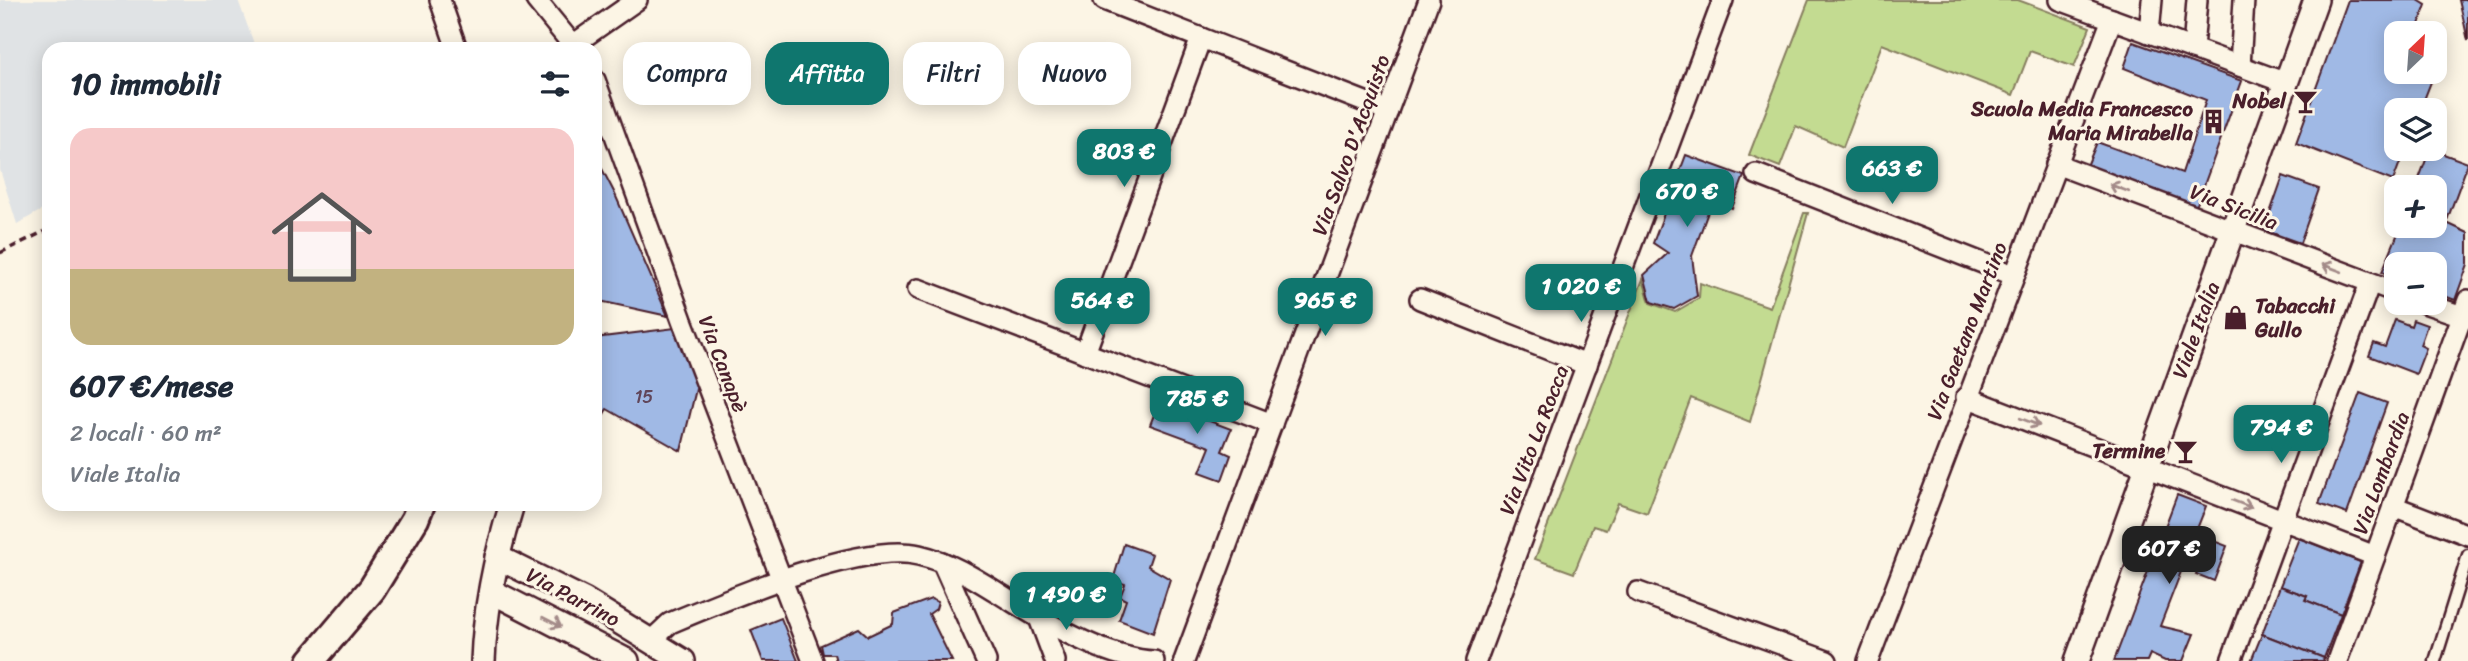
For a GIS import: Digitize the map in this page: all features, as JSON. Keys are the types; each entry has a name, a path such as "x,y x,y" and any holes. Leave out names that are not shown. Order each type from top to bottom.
{"main road":[{"path":"311,661 372,589 418,511"}],"street":[{"path":"440,0 455,42"},
{"path":"536,0 568,42"},
{"path":"579,42 637,0"},
{"path":"1104,0 1142,7 1201,38 1388,111"},
{"name":"Via Salvo D'Acquisto","path":"1184,661 1429,0"},
{"name":"Via Vito La Rocca","path":"1475,661 1723,0"},
{"path":"2060,0 2286,83"},
{"path":"2149,33 2152,0"},
{"path":"2193,49 2197,0"},
{"path":"2240,66 2244,0"},
{"name":"Viale Italia","path":"2077,661 2316,0"},
{"name":"Via Gaetano Martino","path":"1868,661 1966,397 2112,19"},
{"path":"1085,353 1201,38"},
{"name":"Via Canapè","path":"602,99 780,582 813,661"},
{"name":"Via Sicilia","path":"2056,163 2384,287"},
{"path":"1756,174 2013,275"},
{"path":"2231,661 2370,282"},
{"path":"918,289 1272,424"},
{"path":"1420,299 1587,365"},
{"path":"2447,308 2466,312"},
{"name":"Via Lombardia","path":"2337,661 2466,312"},
{"path":"1966,397 2375,556"},
{"path":"2393,506 2468,535"},
{"path":"483,661 485,623 510,511"},
{"path":"652,640 670,623 834,564 880,555 916,554 955,567 1039,618 1142,661"},
{"name":"Via Parrino","path":"498,557 584,600 683,661"},
{"path":"942,562 986,661"},
{"name":"Via Parrino","path":"491,591 627,661"},
{"path":"1638,592 1828,661"},
{"path":"1039,618 1055,661"}],"lane":[{"path":"2435,661 2468,555"}],"path":[{"path":"0,253 42,232"}],"shaded area":[{"path":"0,0 238,0 253,42 42,42 42,210 17,224 0,170"}],"green space":[{"path":"1809,0 2018,0 2090,27 2074,67 2030,51 2013,95 1882,44 1843,147 1796,126 1780,167 1749,155"},
{"path":"1804,213 1808,213 1750,422 1691,398 1647,513 1618,503 1606,530 1593,526 1574,573 1535,559 1643,279 1650,303 1675,312 1699,298 1700,283 1770,307"}],"building":[{"path":"2348,0 2418,0 2426,5 2420,21 2384,21 2384,84 2430,84 2425,98 2384,98 2384,161 2400,161 2395,175 2384,175 2384,177 2296,143"},
{"path":"2459,0 2468,0 2468,41 2464,22"},
{"name":"Scuola Media Francesco Maria Mirabella","path":"2133,42 2242,81 2196,207 2087,166 2097,142 2182,173 2206,100 2124,68"},
{"path":"1686,155 1744,176 1732,208 1712,201 1692,256 1697,296 1674,309 1651,302 1644,275 1668,253 1653,243"},
{"path":"2447,155 2468,163 2447,220 2447,175 2420,175 2426,161 2447,161"},
{"path":"602,169 614,192 668,316 602,302"},
{"path":"2283,176 2319,189 2300,243 2264,230"},
{"path":"2447,223 2468,233 2468,264 2455,300 2447,297 2447,252 2390,252 2396,238 2447,238"},
{"path":"2395,320 2411,326 2413,320 2427,325 2420,345 2426,348 2416,374 2369,356 2374,343 2385,347"},
{"path":"675,328 697,385 681,451 607,409 602,417 602,337"},
{"path":"2360,393 2387,403 2347,514 2319,504"},
{"path":"1159,402 1231,429 1222,451 1231,455 1222,480 1200,472 1210,447 1150,425"},
{"path":"2177,495 2206,506 2195,534 2227,546 2214,581 2196,574 2198,569 2184,564 2160,626 2194,634 2183,661 2165,661 2150,654 2147,661 2114,661"},
{"path":"2299,538 2361,562 2341,614 2305,600 2307,596 2280,586"},
{"path":"1124,544 1152,554 1148,566 1170,579 1153,633 1119,620 1126,600 1120,597 1125,584 1113,580"},
{"path":"2280,586 2307,596 2305,600 2341,614 2324,658 2262,634"},
{"path":"931,599 938,602 936,609 929,614 952,661 836,661 834,654 823,654 821,645 859,628 868,636 893,624 894,613"},
{"path":"781,618 798,661 763,661 751,630"},
{"path":"2262,634 2324,658 2323,661 2251,661"}],"place":[{"name":"Nobel","path":"2306,101"},
{"name":"Scuola Media Francesco Maria Mirabella","path":"2213,121"},
{"name":"Tabacchi Gullo","path":"2235,318"},
{"name":"Termine","path":"2185,451"}]}
